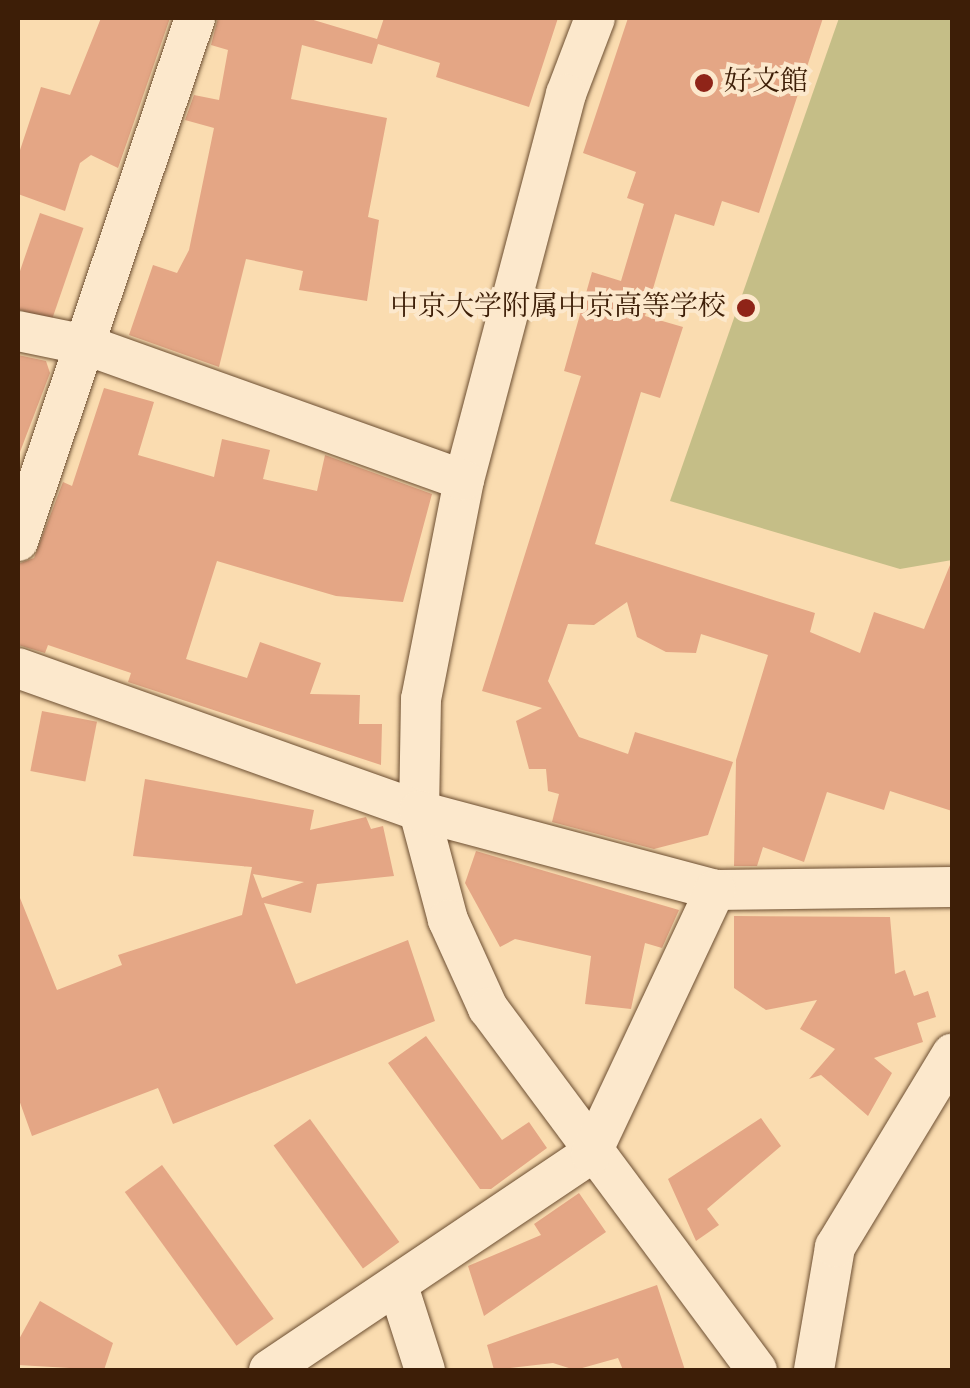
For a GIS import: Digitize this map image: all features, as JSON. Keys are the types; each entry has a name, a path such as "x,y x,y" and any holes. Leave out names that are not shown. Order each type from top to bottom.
{"street":[{"path":"18,542 195,18"},
{"path":"595,18 566,94 464,480 421,699 419,811 448,920 488,1008 591,1154 756,1370"},
{"path":"18,331 86,344 464,480"},
{"path":"18,668 419,811 715,890 952,887"},
{"path":"269,1370 591,1154 715,890"},
{"path":"814,1370 835,1246 952,1054"},
{"path":"398,1286 425,1370"}],"shaded area":[{"path":"839,18 952,18 952,560 900,569 670,501"}],"building":[{"path":"101,18 170,18 118,168 91,155 80,163 65,211 18,194 18,156 41,87 70,95"},
{"path":"218,18 307,18 377,39 384,18 558,18 529,107 436,77 440,63 378,44 372,64 302,45 291,99 387,118 368,217 379,220 367,301 299,290 303,271 246,259 219,367 129,335 153,265 177,273 189,250 214,128 185,120 194,95 219,100 228,50 211,45"},
{"path":"628,18 823,18 759,213 722,201 714,226 675,214 645,316 683,327 660,398 641,392 595,544 815,613 810,632 860,653 874,612 924,629 952,560 952,811 890,791 884,810 827,792 804,862 763,847 757,866 734,866 736,760 768,655 701,634 696,653 666,652 637,637 627,602 594,625 568,624 548,681 579,737 628,754 635,732 733,762 708,835 654,849 552,822 559,794 548,791 546,769 529,769 516,721 542,708 482,691 581,376 564,371 592,272 621,281 644,204 627,198 636,172 583,153"},
{"path":"40,213 83,228 52,321 18,309 18,277"},
{"path":"18,355 46,361 50,373 20,452"},
{"path":"104,388 154,402 138,455 214,477 222,439 270,450 263,479 317,491 325,455 432,494 403,602 336,596 217,561 186,659 247,678 260,642 321,663 310,694 360,695 359,724 382,724 381,765 128,682 131,673 48,645 45,653 18,645 18,564 34,558 63,482 72,486"},
{"path":"42,711 97,722 85,782 30,771"},
{"path":"145,779 314,810 310,830 366,817 371,829 383,826 394,876 317,884 311,913 264,903 296,984 408,940 435,1021 173,1124 158,1088 32,1136 18,1097 18,893 57,990 122,965 118,955 242,915 252,867 133,856","holes":["253,874 304,882 262,898"]},
{"path":"476,851 679,910 662,948 645,943 631,1009 585,1004 591,956 515,939 500,947 465,883"},
{"path":"734,916 890,917 895,974 905,970 914,996 928,991 936,1017 917,1023 923,1042 874,1058 892,1073 868,1116 821,1075 809,1079 835,1049 800,1029 817,1000 766,1010 734,988"},
{"path":"426,1036 502,1140 529,1122 547,1148 491,1189 480,1189 388,1063"},
{"path":"761,1118 781,1146 707,1209 719,1225 696,1241 668,1179"},
{"path":"310,1119 399,1242 363,1268 274,1145"},
{"path":"162,1165 274,1319 236,1346 125,1192"},
{"path":"579,1193 606,1232 484,1316 468,1266 541,1235 534,1224"},
{"path":"657,1285 685,1370 623,1370 618,1358 575,1370 553,1363 494,1370 487,1345"},
{"path":"40,1301 113,1343 104,1370 18,1365 18,1341"}],"place":[{"name":"好文館","path":"704,83"},
{"name":"中京大学附属中京高等学校","path":"746,308"}]}
